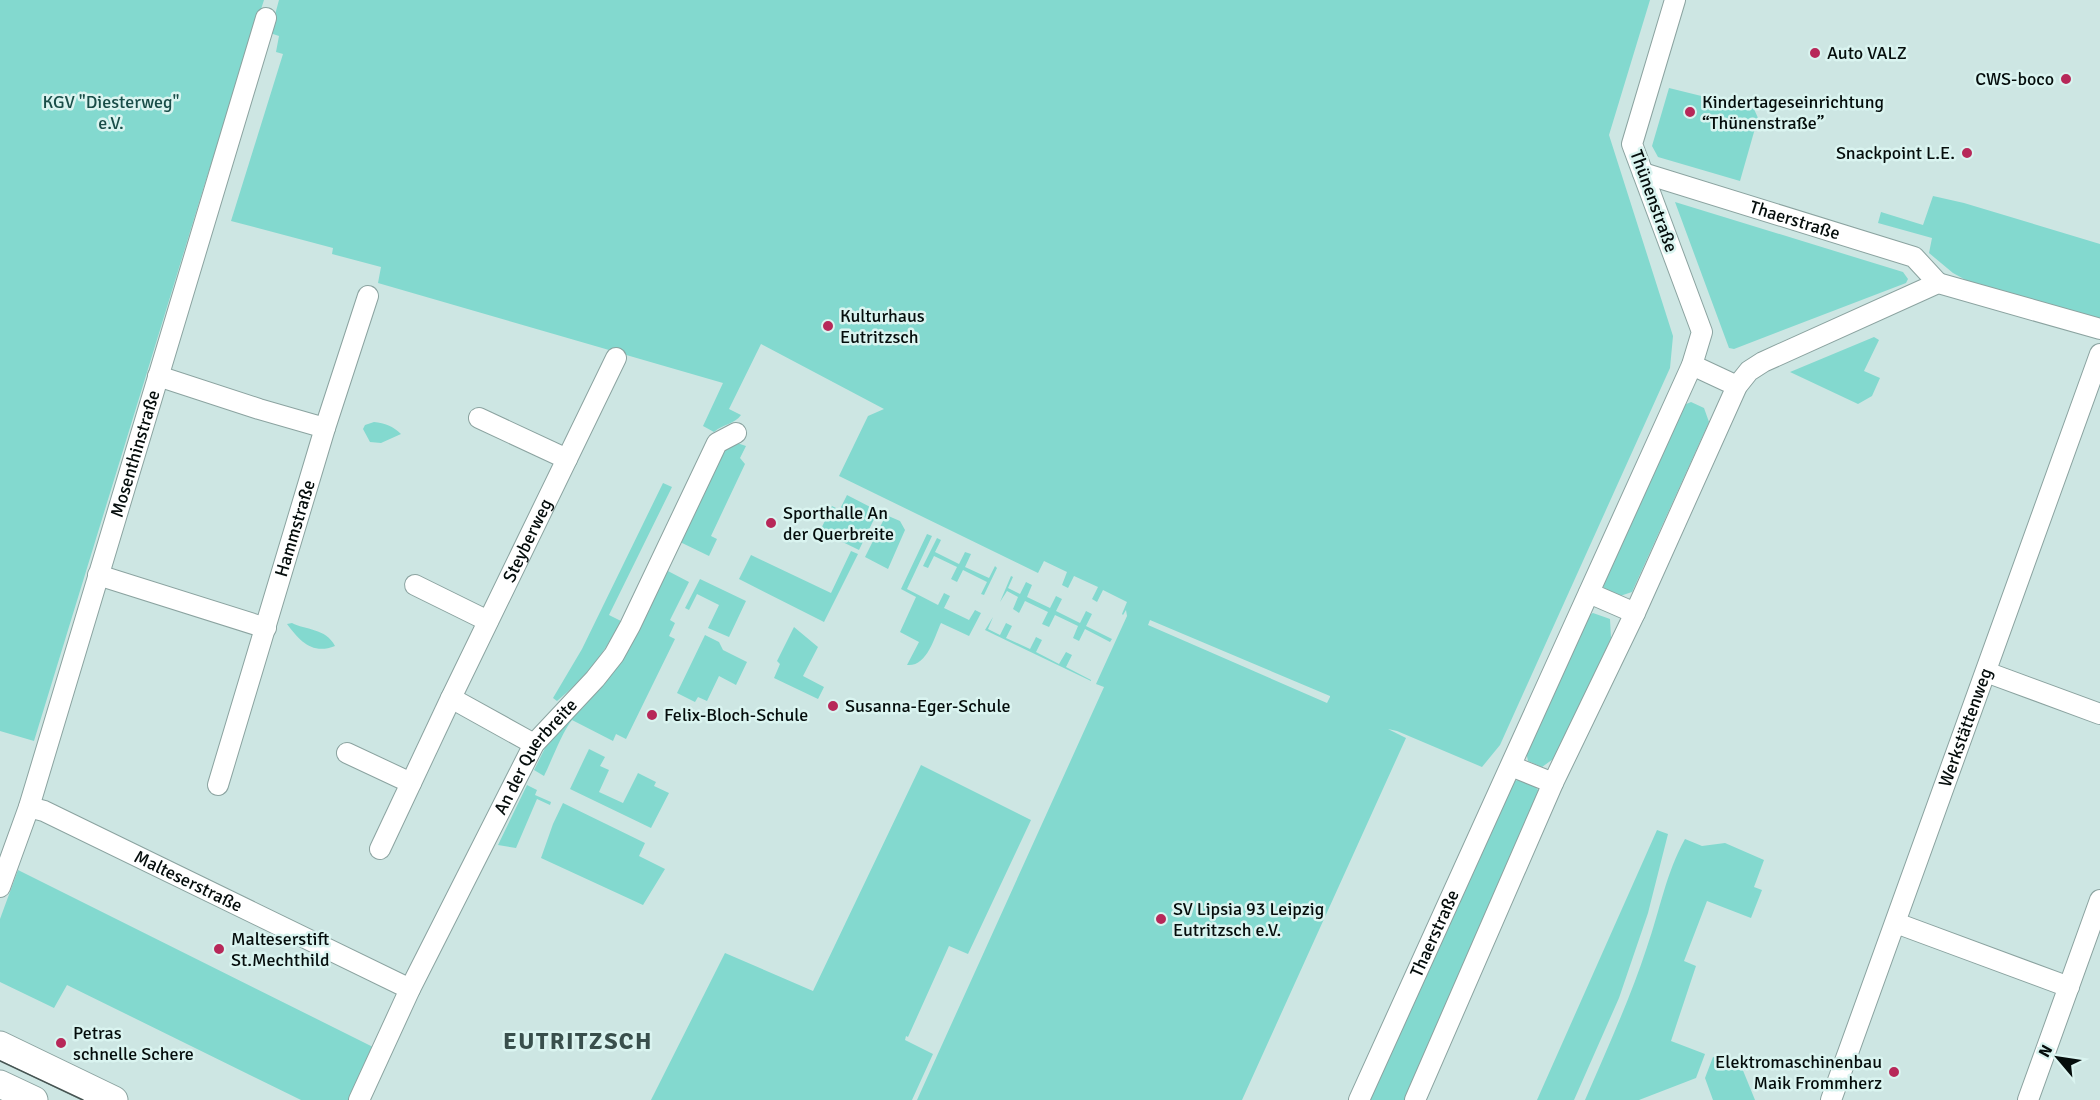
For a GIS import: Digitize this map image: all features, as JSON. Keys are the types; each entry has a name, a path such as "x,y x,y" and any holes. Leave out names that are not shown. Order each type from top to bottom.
{"main road":[{"path":"0,1045 114,1100"},
{"path":"0,1084 34,1100"}],"street":[{"name":"Thünenstraße","path":"1675,0 1632,144 1702,332 1692,365"},
{"name":"Mosenthinstraße","path":"0,887 29,807 266,18"},
{"name":"Thaerstraße","path":"1643,173 1914,257 1938,283"},
{"path":"1415,1100 1553,783 1635,612 1737,386 1749,371 1763,362 1938,283 2100,329"},
{"name":"Hammstraße","path":"218,785 325,428 368,297"},
{"name":"Werkstättenweg","path":"1831,1100 2100,354"},
{"name":"Steyberweg","path":"380,849 616,358"},
{"name":"Thaerstraße","path":"1359,1100 1692,365"},
{"path":"1692,365 1737,386"},
{"path":"158,376 325,428"},
{"path":"479,418 567,459"},
{"name":"An der Querbreite","path":"359,1100 410,989 534,744 595,679 614,654 630,626 717,443 736,434"},
{"path":"98,575 266,628"},
{"path":"415,585 488,621"},
{"path":"1589,593 1635,612"},
{"path":"1986,672 2100,714"},
{"path":"451,698 534,744"},
{"path":"347,753 411,783"},
{"path":"1511,766 1553,783"},
{"name":"Malteserstraße","path":"29,807 44,811 410,989"},
{"path":"2028,1100 2100,900"},
{"path":"1896,923 2069,987"}],"green space":[{"name":"KGV \"Diesterweg\" e.V.","path":"0,0 264,0 205,183 34,741 0,731"},
{"path":"279,0 1650,0 1609,135 1673,336 1670,368 1500,745 1482,767 1388,729 1406,738 1242,1100 917,1100 1104,687 1096,684 1127,616 1126,610 1122,614 1127,602 1103,590 1097,602 1092,599 1098,587 1074,576 1068,588 1062,585 1067,572 1044,561 1038,573 839,476 868,416 884,409 761,344 729,409 741,415 714,432 703,426 723,383 378,283 381,267 332,254 333,248 231,221 283,54 276,52 279,36 270,33","holes":["1150,620 1330,696 1327,703 1148,625"]},
{"path":"1669,88 1754,109 1758,118 1740,181 1658,157 1652,146"},
{"path":"1933,196 1964,203 2100,244 2100,318 1973,284 1953,273 1929,253 1932,238 1878,223 1881,212 1923,225"},
{"path":"1675,202 1903,272 1908,279 1906,283 1734,349 1729,348"},
{"path":"1874,337 1879,340 1864,371 1880,378 1872,396 1858,404 1790,372"},
{"path":"1691,402 1704,408 1709,422 1632,592 1617,597 1604,591 1602,577 1679,407"},
{"path":"374,422 389,425 401,434 381,443 370,442 363,429 365,425"},
{"path":"737,443 746,446 740,458 745,464 711,536 717,539 709,556 680,542 723,452 728,445"},
{"path":"663,483 672,487 609,615 621,621 594,664 557,701 553,698 582,649"},
{"path":"847,495 878,511 859,550 820,531 832,506 842,511 841,507"},
{"path":"886,515 900,521 905,530 888,569 865,557"},
{"path":"927,534 932,536 907,589 938,605 944,593 950,596 944,608 969,620 975,610 981,613 969,636 941,623 925,657 914,664 907,665 919,642 900,632 916,597 901,589"},
{"path":"937,538 941,540 935,552 959,564 965,552 971,554 965,567 989,578 995,566 997,568 984,595 981,594 987,582 963,570 957,582 951,579 957,567 934,556 928,568 923,566"},
{"path":"851,551 858,554 824,622 739,579 751,555 831,593"},
{"path":"666,570 689,582 670,620 675,623 669,636 675,639 626,739 616,734 613,741 572,720 544,776 534,770 551,736 632,642"},
{"path":"1011,576 1013,577 1008,588 1020,594 1026,582 1032,585 1027,597 1050,608 1056,596 1062,599 1056,611 1080,623 1086,611 1092,614 1086,626 1112,639 1110,642 1085,629 1079,641 1073,638 1078,626 1055,615 1049,627 1042,624 1048,612 1025,601 1019,613 1013,609 1018,597 1007,591 1000,602"},
{"path":"700,579 746,601 729,637 708,628 719,605 697,594 689,610 685,608"},
{"path":"1593,613 1610,619 1611,638 1556,757 1542,767 1528,761 1525,746 1583,618"},
{"path":"993,617 988,629 1000,635 1006,623 1012,626 1006,638 1030,649 1036,637 1042,640 1036,652 1059,664 1066,652 1072,655 1066,667 1091,681 985,630"},
{"path":"292,623 321,633 335,646 320,649 307,645 287,624"},
{"path":"794,627 818,647 803,676 824,687 818,699 774,678 780,664 777,661"},
{"path":"705,635 719,642 723,650 747,662 736,685 719,676 707,701 698,697 695,702 677,693"},
{"path":"589,749 605,757 600,766 609,770 599,792 623,803 638,773 656,782 654,786 669,793 651,828 570,789"},
{"path":"921,765 1031,820 968,954 949,946 908,1037 906,1036 905,1040 933,1054 912,1100 651,1100 725,953 813,991"},
{"path":"1524,779 1532,783 1539,791 1409,1100 1364,1100 1513,781"},
{"path":"527,785 537,790 535,795 551,802 550,805 537,799 516,848 498,845"},
{"path":"563,803 645,843 639,856 665,869 643,905 541,858"},
{"path":"1657,830 1668,834 1648,913 1619,998 1574,1100 1537,1100"},
{"path":"1685,839 1702,846 1725,843 1764,860 1754,887 1762,890 1751,918 1707,901 1684,961 1696,966 1671,1041 1705,1054 1696,1078 1639,1100 1585,1100 1633,986 1668,878"},
{"path":"18,870 379,1050 354,1100 301,1100 67,985 54,1008 0,982 0,919"},
{"path":"1713,1057 1742,1068 1755,1100 1713,1100 1705,1078"}],"tram line":[{"path":"0,1061 83,1100"}],"place":[{"name":"Auto VALZ","path":"1815,53"},
{"name":"CWS-boco","path":"2066,79"},
{"name":"Kindertageseinrichtung “Thünenstraße”","path":"1690,112"},
{"name":"Snackpoint L.E.","path":"1967,153"},
{"name":"Kulturhaus Eutritzsch","path":"828,326"},
{"name":"Sporthalle An der Querbreite","path":"771,523"},
{"name":"Susanna-Eger-Schule","path":"833,706"},
{"name":"Felix-Bloch-Schule","path":"652,715"},
{"name":"SV Lipsia 93 Leipzig Eutritzsch e.V.","path":"1161,919"},
{"name":"Malteserstift St.Mechthild","path":"219,949"},
{"name":"Petras schnelle Schere","path":"61,1043"},
{"name":"Elektromaschinenbau Maik Frommherz","path":"1894,1072"}],"district":[{"name":"EUTRITZSCH","path":"578,1041"}]}
